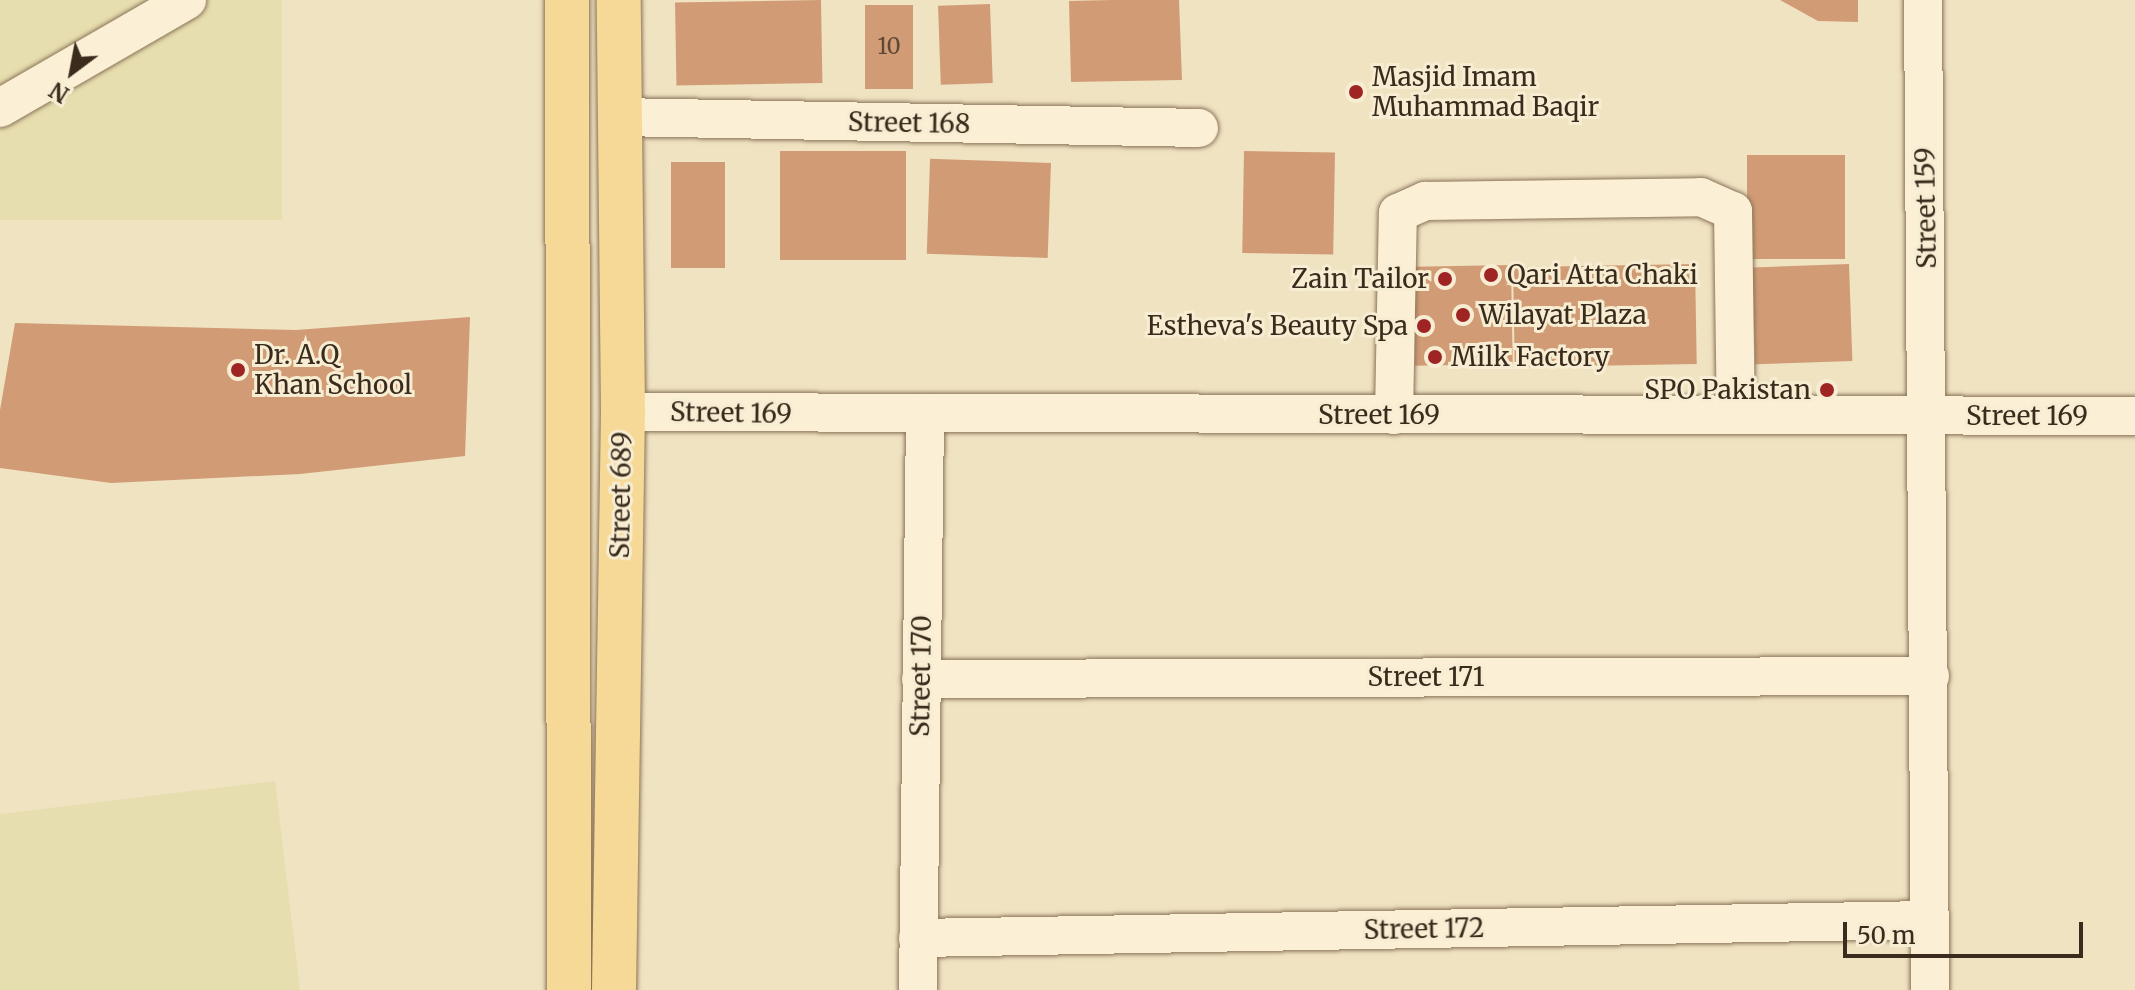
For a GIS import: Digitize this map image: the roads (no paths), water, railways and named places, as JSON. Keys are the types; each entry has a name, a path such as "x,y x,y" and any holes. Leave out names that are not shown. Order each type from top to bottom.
{"main road":[{"name":"Street 689","path":"567,0 569,990"},
{"name":"Street 689","path":"614,990 623,412 619,0"},
{"path":"568,459 621,457"}],"street":[{"path":"0,108 187,0"},
{"name":"Street 159","path":"1923,0 1930,990"},
{"name":"Street 168","path":"618,117 1199,128"},
{"path":"1394,415 1398,213 1425,201 1701,197 1733,211 1736,415"},
{"name":"Street 169","path":"623,412 2135,416"},
{"name":"Street 170","path":"918,990 925,415"},
{"name":"Street 171","path":"921,679 1930,676"},
{"name":"Street 172","path":"918,938 1930,920"}],"place":[{"name":"Masjid Imam Muhammad Baqir","path":"1356,92"},
{"name":"Qari Atta Chaki","path":"1491,275"},
{"name":"Zain Tailor","path":"1445,279"},
{"name":"Wilayat Plaza","path":"1463,315"},
{"name":"Estheva's Beauty Spa","path":"1424,326"},
{"name":"Milk Factory","path":"1435,357"},
{"name":"Dr. A.Q Khan School","path":"238,370"},
{"name":"SPO Pakistan","path":"1827,390"}]}
